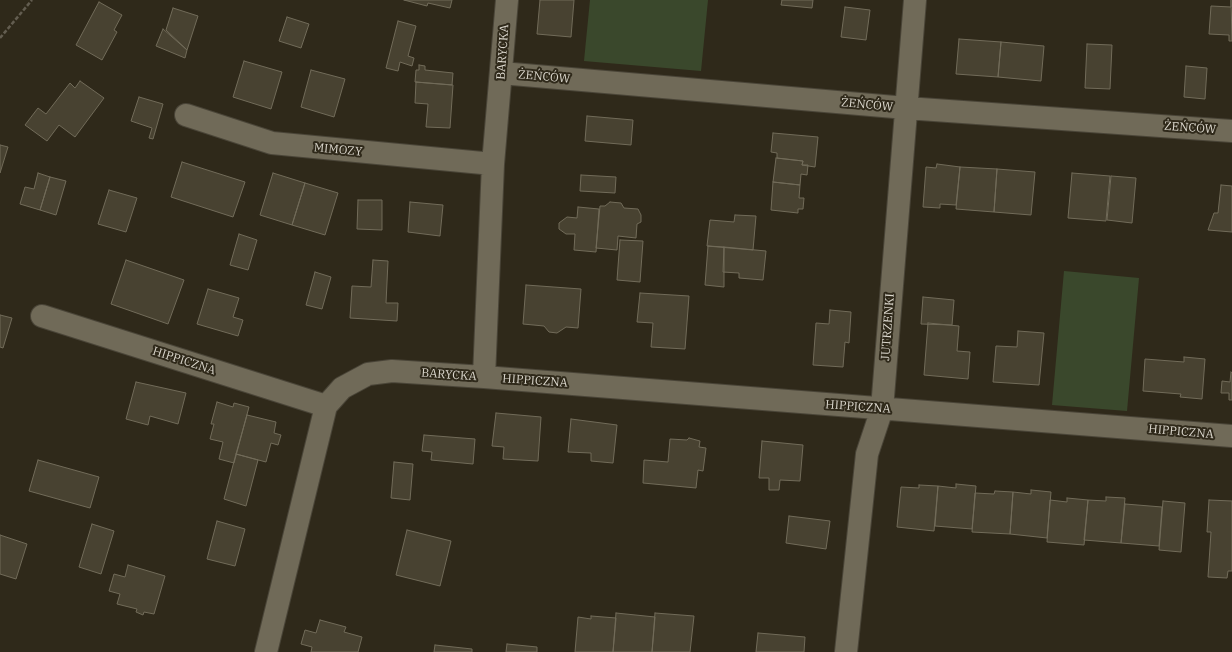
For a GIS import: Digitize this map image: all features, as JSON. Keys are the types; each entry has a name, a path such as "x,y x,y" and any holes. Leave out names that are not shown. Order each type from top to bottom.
{"street":[{"name":"BARYCKA","path":"266,652 326,406 342,388 368,374 392,371 484,377 493,164 502,73 507,0"},
{"name":"JUTRZENKI","path":"846,652 867,454 882,409 915,0"},
{"name":"ŻEŃCÓW","path":"502,73 906,108 1232,131"},
{"name":"MIMOZY","path":"186,115 272,143 493,164"},
{"name":"HIPPICZNA","path":"42,316 326,406"},
{"name":"HIPPICZNA","path":"484,377 1232,436"}],"path":[{"path":"0,38 32,0"}],"green space":[{"path":"590,0 708,0 701,71 584,61"},
{"path":"1064,271 1139,278 1127,411 1052,405"}],"building":[{"path":"404,0 452,0 450,8 428,3 427,6"},
{"path":"540,0 574,0 571,37 537,34"},
{"path":"782,0 813,0 812,8 781,5"},
{"path":"1231,0 1232,41 1229,41 1229,35 1209,34 1211,6 1231,7"},
{"path":"99,2 122,15 114,30 117,32 102,60 76,45"},
{"path":"845,7 870,10 866,40 841,37"},
{"path":"173,8 198,16 187,50 166,30"},
{"path":"287,17 309,24 301,48 279,41"},
{"path":"398,21 416,26 408,56 414,58 412,66 400,62 398,71 386,68"},
{"path":"163,29 187,50 185,58 156,46"},
{"path":"959,39 1001,42 998,77 956,74"},
{"path":"1001,42 1044,46 1041,81 998,77"},
{"path":"1087,44 1112,45 1110,89 1085,88"},
{"path":"244,61 282,72 271,109 233,97"},
{"path":"419,65 425,66 425,70 453,73 452,85 415,82 416,70 419,70"},
{"path":"1186,66 1207,68 1205,99 1184,97"},
{"path":"311,70 345,79 334,117 301,107"},
{"path":"80,81 104,98 75,137 59,125 47,141 25,125 38,108 46,114 70,83 75,88"},
{"path":"416,82 453,85 450,128 426,127 428,104 415,103"},
{"path":"139,97 163,104 153,139 149,138 152,128 131,121"},
{"path":"587,116 633,120 631,145 585,141"},
{"path":"773,133 818,137 815,167 802,165 803,161 777,158 777,153 771,152"},
{"path":"0,145 8,147 0,173"},
{"path":"776,158 803,161 802,165 808,165 807,175 801,174 800,185 773,182"},
{"path":"182,162 245,182 233,217 171,197"},
{"path":"937,164 960,167 956,205 940,204 940,208 923,207 926,167 936,168"},
{"path":"960,167 997,169 994,212 956,209"},
{"path":"997,169 1035,172 1031,215 994,212"},
{"path":"38,173 50,177 40,210 20,204 25,187 34,189"},
{"path":"273,173 305,183 292,225 260,215"},
{"path":"1072,173 1110,176 1106,221 1068,218"},
{"path":"581,175 616,177 615,193 580,191"},
{"path":"1111,176 1136,178 1132,223 1107,220"},
{"path":"50,177 66,181 56,215 40,210"},
{"path":"773,182 800,185 799,198 804,198 803,209 798,209 798,213 771,210"},
{"path":"305,183 338,193 325,235 292,225"},
{"path":"1221,185 1232,186 1232,232 1208,230 1214,213 1218,213"},
{"path":"109,190 137,198 126,232 98,224"},
{"path":"358,200 382,200 382,230 357,229"},
{"path":"410,202 443,205 440,236 408,232"},
{"path":"610,202 621,203 624,208 638,209 641,215 641,222 637,224 636,238 618,236 617,250 596,248 600,206 605,206"},
{"path":"578,207 599,209 596,252 574,250 575,234 566,234 559,229 559,223 567,217 577,218"},
{"path":"735,215 756,216 753,250 707,246 710,220 734,222"},
{"path":"239,234 257,240 248,270 230,265"},
{"path":"620,240 643,241 640,282 617,280"},
{"path":"708,246 724,247 724,287 705,285"},
{"path":"724,247 766,251 763,280 739,278 739,273 723,272"},
{"path":"126,260 184,280 168,324 111,304"},
{"path":"373,260 388,261 386,303 398,303 397,321 350,318 352,286 371,287"},
{"path":"315,272 331,277 322,309 306,305"},
{"path":"526,285 581,289 578,328 566,327 557,333 549,332 544,326 523,324"},
{"path":"208,289 239,298 233,317 243,320 238,336 197,324"},
{"path":"640,293 689,296 685,349 651,347 653,323 637,322"},
{"path":"923,297 954,300 952,325 921,324"},
{"path":"830,310 851,312 849,343 845,342 843,367 813,365 816,323 829,324"},
{"path":"0,315 12,318 3,348 0,347"},
{"path":"928,323 959,326 957,351 970,352 968,379 924,375"},
{"path":"1018,331 1044,333 1039,385 993,382 996,346 1017,347"},
{"path":"1184,357 1205,359 1202,399 1180,397 1181,394 1143,391 1145,359 1184,362"},
{"path":"1231,372 1232,400 1229,400 1229,393 1221,393 1222,381 1230,382"},
{"path":"136,382 186,393 178,424 150,416 148,425 126,419"},
{"path":"217,402 233,407 234,403 249,407 234,463 219,459 223,442 210,439 214,424 211,424"},
{"path":"496,413 541,417 538,461 503,459 504,447 492,446"},
{"path":"247,415 276,422 274,433 281,435 278,445 271,443 266,462 236,454"},
{"path":"571,419 617,425 613,463 591,461 591,453 568,452"},
{"path":"424,435 475,439 473,464 431,460 432,452 422,451"},
{"path":"689,438 700,441 699,447 706,448 703,471 698,470 696,488 643,483 644,460 668,462 670,439 687,440"},
{"path":"762,441 803,445 800,481 780,480 779,490 769,490 769,478 759,478"},
{"path":"236,454 258,460 246,506 224,499"},
{"path":"38,460 99,477 90,508 29,491"},
{"path":"394,462 413,464 410,500 391,498"},
{"path":"956,484 976,486 972,529 935,526 938,486 956,488"},
{"path":"919,485 938,486 934,531 897,527 901,487 919,488"},
{"path":"1031,490 1051,492 1047,538 1010,534 1013,492 1031,494"},
{"path":"995,491 1013,492 1010,534 972,532 975,493 994,494"},
{"path":"1106,497 1125,498 1121,543 1084,540 1088,500 1106,501"},
{"path":"1067,498 1088,500 1084,545 1047,542 1050,500 1067,502"},
{"path":"1209,500 1232,501 1232,571 1228,571 1227,578 1208,577 1211,532 1207,532"},
{"path":"1163,501 1185,503 1181,552 1159,550"},
{"path":"1125,504 1162,507 1159,546 1121,543"},
{"path":"789,516 830,521 826,549 786,543"},
{"path":"217,521 245,529 235,566 207,559"},
{"path":"92,524 114,531 101,574 79,567"},
{"path":"407,530 451,541 440,586 396,575"},
{"path":"0,535 27,544 16,579 0,574"},
{"path":"128,565 165,576 154,614 144,612 143,615 136,612 137,609 117,604 120,594 109,591 114,574 125,577"},
{"path":"616,613 655,617 652,652 613,652"},
{"path":"655,613 694,616 690,652 652,652"},
{"path":"591,616 616,618 613,652 575,652 578,617 591,619"},
{"path":"320,620 346,627 344,632 362,637 358,652 311,652 312,647 301,644 305,630 316,633"},
{"path":"758,633 805,637 804,652 756,652"},
{"path":"507,644 537,647 537,652 506,652"},
{"path":"435,645 472,649 472,652 434,652"}]}
